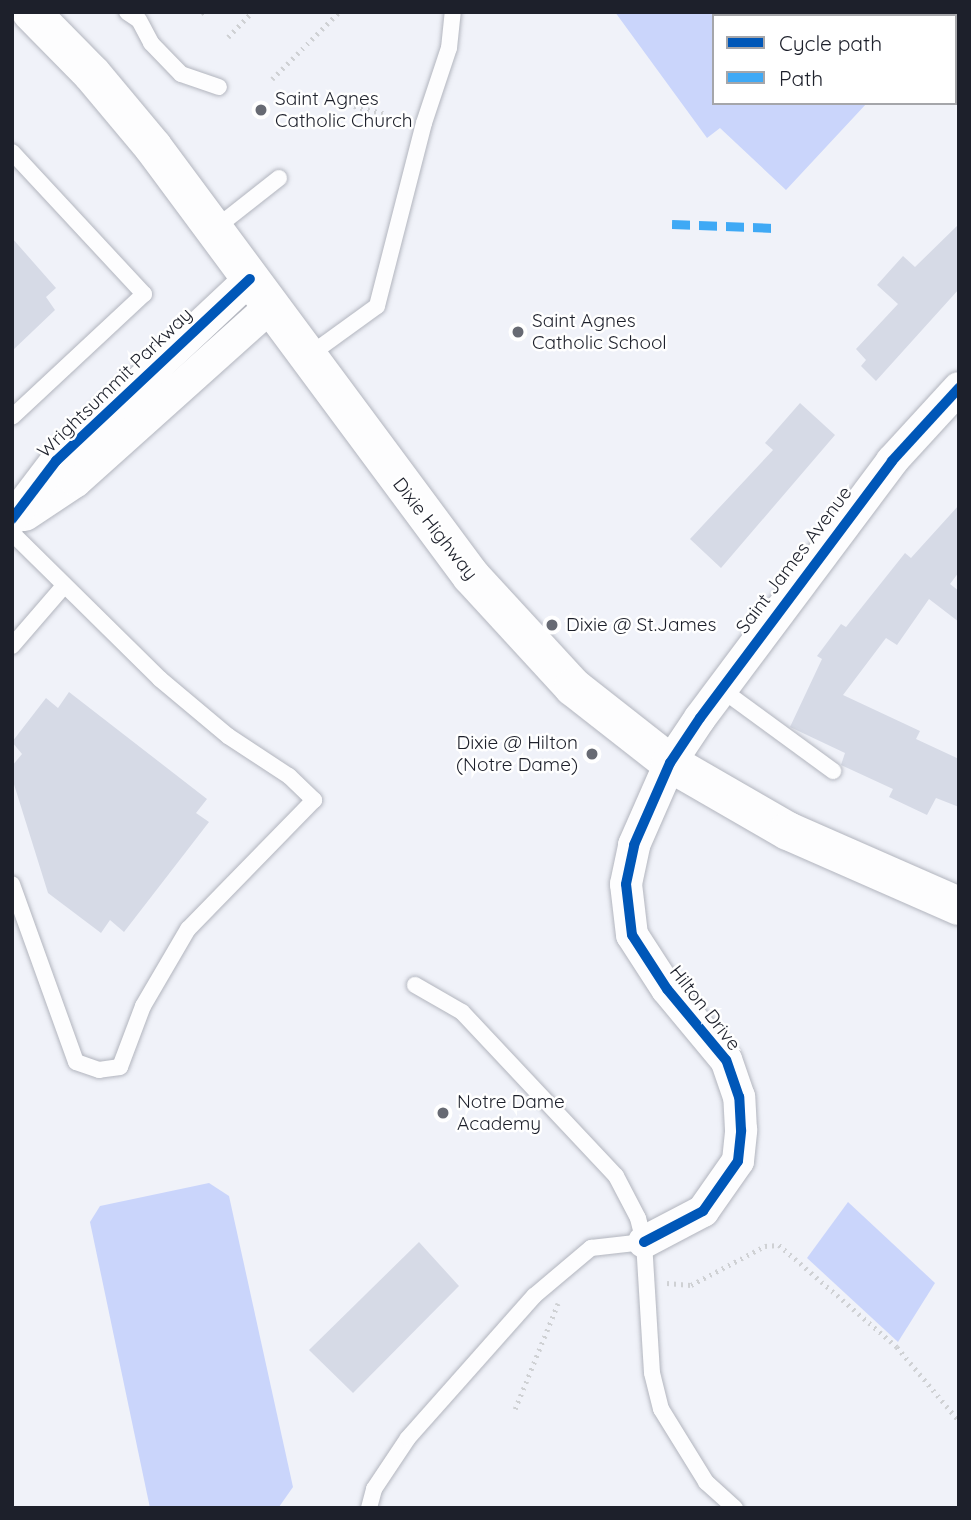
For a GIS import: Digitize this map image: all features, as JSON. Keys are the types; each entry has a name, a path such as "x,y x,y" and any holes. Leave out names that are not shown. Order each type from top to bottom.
{"main road":[{"name":"Dixie Highway","path":"32,12 92,74 153,147 306,358 493,602 573,687 670,762 788,831 959,906"}],"street":[{"path":"12,521 76,481 260,293"},
{"name":"Saint James Avenue","path":"670,762 721,689 892,461 959,388"},
{"name":"Hilton Drive","path":"644,1242 703,1211 738,1161 741,1130 739,1097 726,1060 649,963 632,935 626,912 634,845 670,762"}],"lane":[{"path":"127,12 139,20 151,43 181,74 219,87"},
{"path":"306,358 377,306 449,48 453,12"},
{"path":"12,152 144,294 12,417"},
{"path":"214,230 279,178"},
{"path":"12,533 63,587 160,679 228,736 289,776 314,800 188,929 142,1006 120,1067 99,1070 76,1062 12,884"},
{"path":"12,646 63,587"},
{"path":"721,689 833,771"},
{"path":"415,985 462,1012 556,1107 616,1176 638,1218 644,1242 652,1373 661,1409 706,1482 735,1508"},
{"name":"Hilton Drive","path":"369,1508 374,1489 408,1438 534,1296 591,1248 644,1242"}],"path":[{"path":"202,12 208,17"},
{"path":"228,37 252,12"},
{"path":"272,79 339,12"},
{"path":"354,106 385,114"},
{"path":"663,1276 667,1284 691,1284 765,1246 779,1245 897,1347 959,1421"},
{"path":"515,1409 554,1322 560,1298"}],"shaded area":[{"path":"615,12 951,12 712,14 712,105 865,105 786,190 720,128 707,138"},
{"path":"209,1183 229,1196 293,1487 279,1507 150,1508 90,1222 100,1206"},
{"path":"848,1202 935,1283 898,1342 807,1258"}],"building":[{"path":"959,224 959,289 876,381 861,366 866,360 856,349 898,304 877,285 903,256 915,267"},
{"path":"12,238 56,288 46,297 55,310 12,351"},
{"path":"800,403 835,435 721,568 690,539 773,450 765,443"},
{"path":"959,505 959,572 950,584 959,591 959,622 929,599 897,645 886,638 843,695 920,731 916,739 959,759 959,807 936,798 927,815 889,797 893,789 841,765 845,753 790,727 822,659 817,656 841,624 846,627 905,553 911,558"},
{"path":"69,692 207,799 196,813 209,822 124,932 110,920 101,933 48,893 12,778 12,766 22,754 12,742 46,698 58,708"},
{"path":"419,1242 459,1286 353,1393 309,1350"}],"marked path":[{"path":"672,224 774,228"}],"cycle path":[{"name":"Wrightsummit Parkway","path":"12,519 56,461 250,279"},
{"path":"644,1242 703,1211 738,1161 741,1130 739,1097 726,1060 667,989 632,935 626,884 634,845 670,763 700,718 892,461 959,388"}],"place":[{"name":"Saint Agnes Catholic Church","path":"261,110"},
{"name":"Saint Agnes Catholic School","path":"518,332"},
{"name":"Dixie @ St.James","path":"552,625"},
{"name":"Dixie @ Hilton (Notre Dame)","path":"592,754"},
{"name":"Notre Dame Academy","path":"443,1113"}]}
